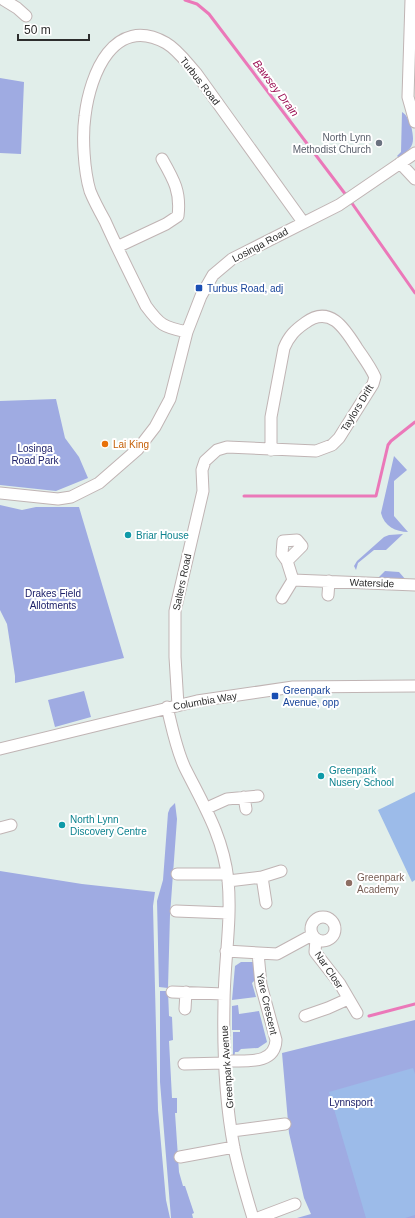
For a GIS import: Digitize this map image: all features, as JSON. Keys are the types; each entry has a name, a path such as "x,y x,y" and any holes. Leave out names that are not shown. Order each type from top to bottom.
{"street":[{"path":"4,0 26,16"},
{"path":"17,8 26,0"},
{"path":"411,0 412,78 408,97 415,122"},
{"name":"Turbus Road","path":"187,332 171,329 158,322 146,306 90,191 85,155 85,116 90,90 104,58 112,47 122,39 142,34 166,43 177,52 196,73 303,222"},
{"name":"Losinga Road","path":"0,493 58,498 71,497 99,483 138,449 155,427 170,399 187,332 201,296 213,275 232,259 339,205 415,153"},
{"path":"116,247 166,224 178,216 180,203 176,184 162,159"},
{"path":"400,163 415,179"},
{"name":"Taylors Drift","path":"205,461 217,450 227,447 271,450 316,451 332,445 339,438 373,384 375,377 342,326 333,319 326,317 308,320 292,332 287,341 284,348 271,417 271,450"},
{"name":"Salters Road","path":"173,706 175,611 203,491 202,470 205,461"},
{"path":"282,598 293,580 287,561"},
{"name":"Waterside","path":"293,580 415,584"},
{"path":"328,595 329,581"},
{"name":"Columbia Way","path":"0,749 173,706 293,687 415,686"},
{"name":"Greenpark Avenue","path":"173,706 177,745 185,767 207,808 220,840 228,877 224,994 225,1062 234,1147 253,1218"},
{"path":"207,808 222,801 258,796"},
{"path":"244,797 246,809"},
{"path":"0,828 11,825"},
{"path":"177,874 262,877 282,871"},
{"path":"262,877 266,903"},
{"path":"176,910 228,912"},
{"name":"Nar Closr","path":"258,953 277,954 314,937 315,952 357,1012"},
{"path":"226,951 258,953"},
{"name":"Yare Crescent","path":"225,1062 261,1060 269,1057 275,1048 276,1040 261,985 258,953"},
{"path":"172,992 224,994"},
{"path":"185,1009 186,992"},
{"name":"Nar Closr","path":"305,1016 328,1008 348,998"},
{"path":"184,1064 225,1062"},
{"path":"232,1131 285,1124"},
{"path":"180,1157 234,1147"},
{"path":"258,1218 295,1204"}],"green space":[{"path":"0,78 24,82 21,154 0,153"},
{"path":"402,112 411,125 413,141 408,151 399,158 397,156 401,152"},
{"name":"Losinga Road Park","path":"56,399 65,438 79,457 88,478 56,491 0,485 0,401"},
{"path":"394,456 407,470 394,481 394,516 408,532 399,531 388,525 381,513"},
{"name":"Drakes Field Allotments","path":"0,505 22,510 36,507 79,507 124,658 15,683 7,624 0,610"},
{"path":"403,534 386,550 374,550 358,563 356,570 354,566 357,561 384,537"},
{"path":"385,571 399,572 406,580 377,579"},
{"path":"84,691 91,717 55,727 48,700"},
{"path":"415,792 415,880 412,882 378,810"},
{"path":"175,803 177,819 170,915 168,988 159,987 157,901 163,880 168,813 170,808"},
{"path":"0,871 82,884 155,892 153,906 158,1110 166,1200 170,1218 0,1218"},
{"path":"241,962 253,962 255,980 252,983 256,997 232,1000 235,966"},
{"path":"160,991 168,991 169,1016 172,1017 173,1040 169,1041 172,1098 177,1098 177,1113 175,1113 179,1172 194,1213 192,1214 193,1218 171,1218 160,1082"},
{"path":"238,1005 239,1014 259,1011 267,1042 258,1048 241,1049 238,1052 235,1052 233,1058 233,1032 240,1032 240,1030 232,1030 232,1006"},
{"name":"Lynnsport","path":"415,1020 415,1218 297,1218 311,1214 304,1198 289,1133 282,1053"},
{"path":"413,1068 415,1074 415,1215 405,1218 366,1218 329,1092"}],"waterway":[{"name":"Bawsey Drain","path":"185,0 197,4 209,14 349,199 415,293"},
{"path":"244,496 376,496 388,445 415,422"},
{"path":"369,1016 415,1004"}],"place":[{"name":"North Lynn Methodist Church","path":"379,143"},
{"name":"Turbus Road, adj","path":"199,288"},
{"name":"Lai King","path":"105,444"},
{"name":"Briar House","path":"128,535"},
{"name":"Greenpark Avenue, opp","path":"275,696"},
{"name":"Greenpark Nusery School","path":"321,776"},
{"name":"North Lynn Discovery Centre","path":"62,825"},
{"name":"Greenpark Academy","path":"349,883"}]}
